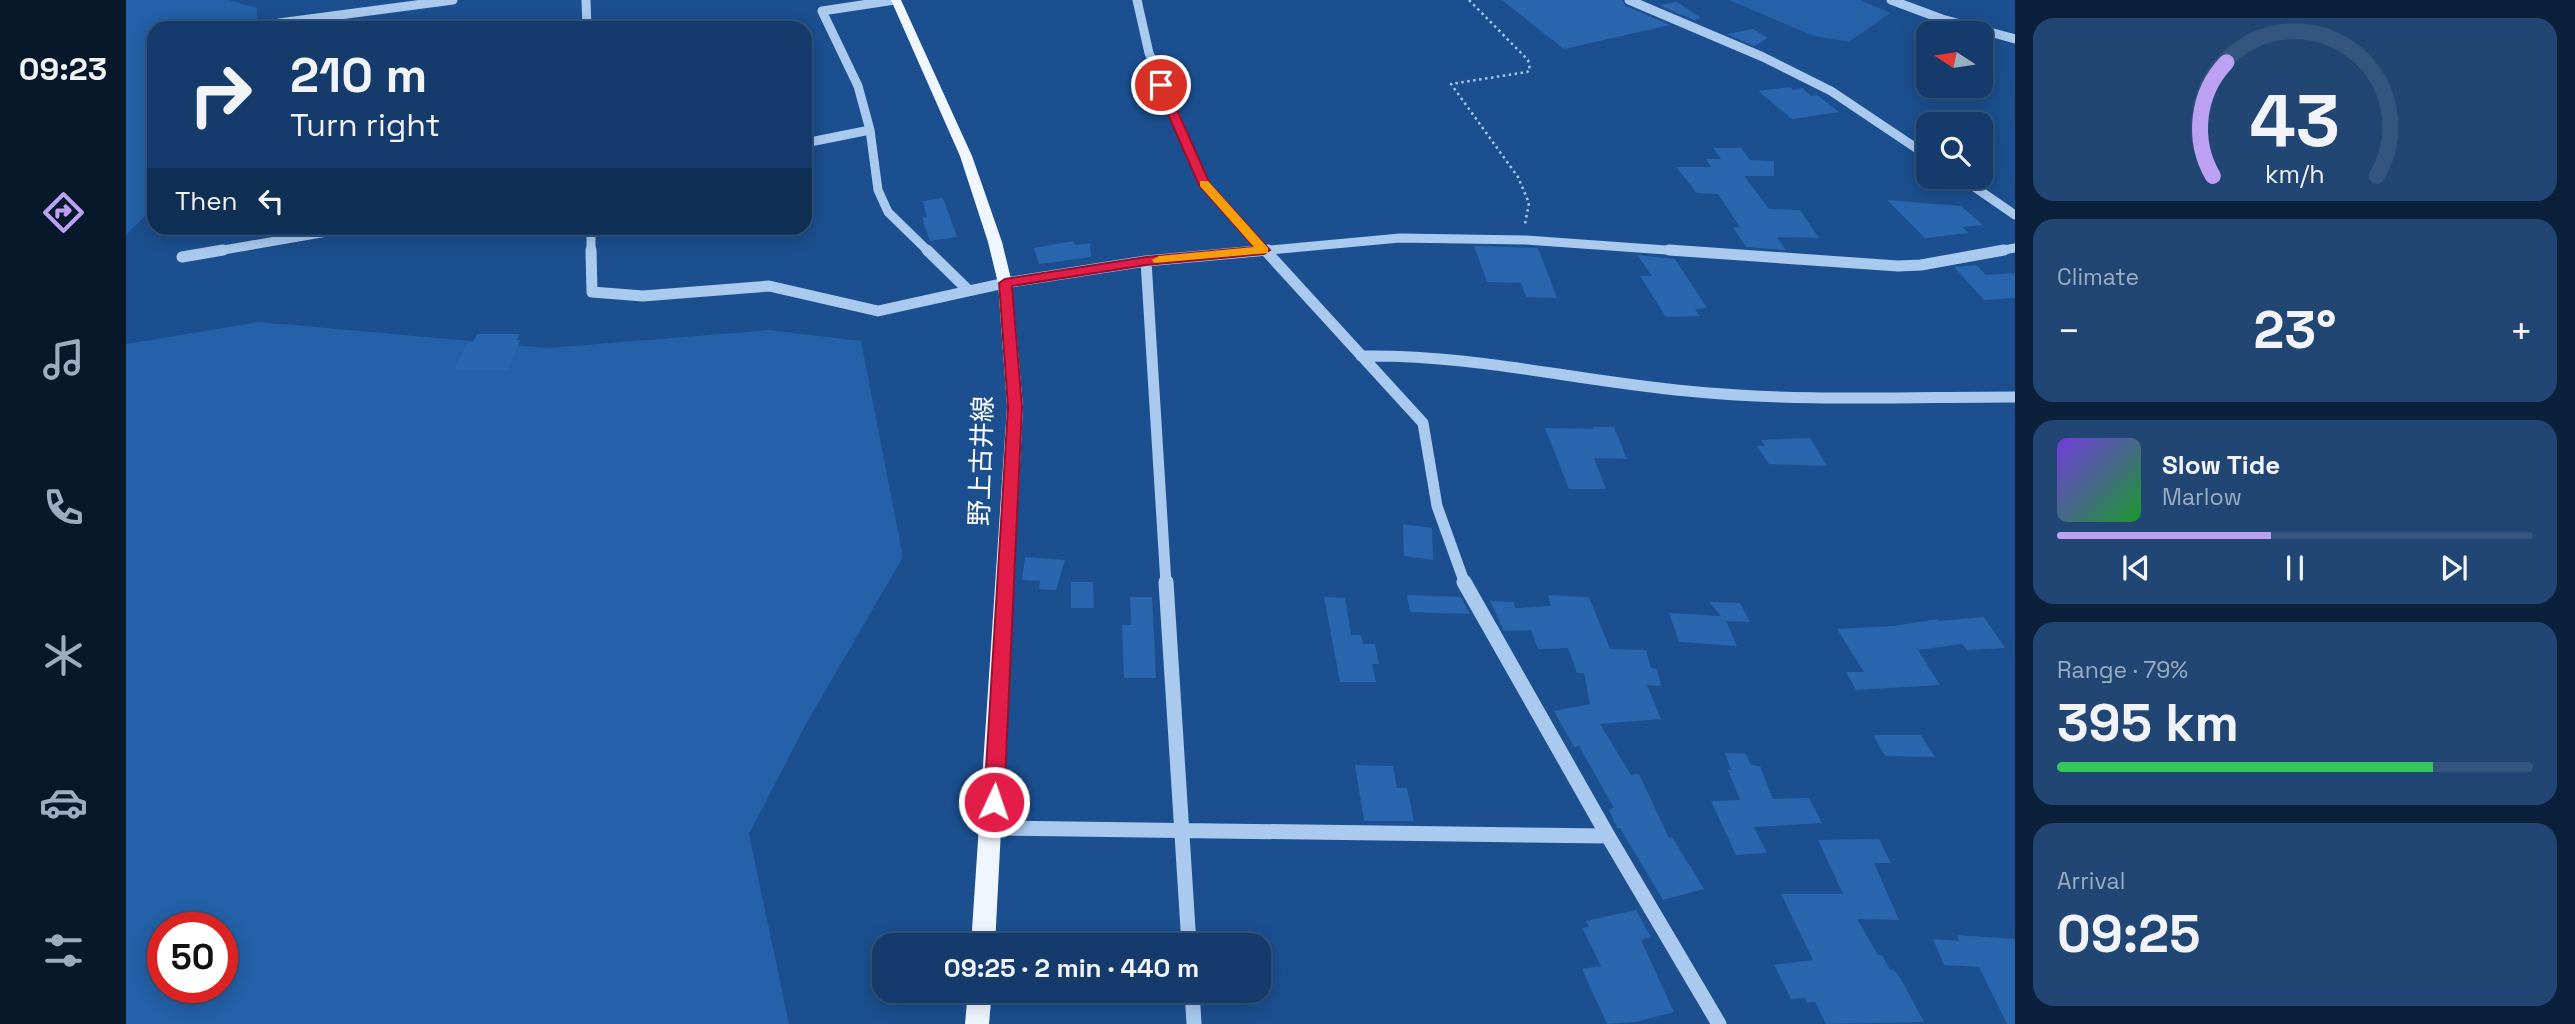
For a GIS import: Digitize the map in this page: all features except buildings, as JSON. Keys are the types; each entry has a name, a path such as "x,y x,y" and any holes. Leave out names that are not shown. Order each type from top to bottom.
{"main road":[{"name":"野上古井線","path":"895,0 966,156 995,242 1005,283 1015,407 984,933"},
{"path":"977,1024 979,1003"}],"street":[{"path":"294,21 453,0"},
{"path":"586,0 587,21"},
{"path":"895,0 822,11 858,86 870,130 878,190 888,212 968,290"},
{"path":"1137,0 1149,53 1205,185 1423,423 1437,506 1461,575 1608,836 1719,1024"},
{"path":"1629,0 1763,57 1831,91 1916,148"},
{"path":"1891,0 1942,19 2015,39"},
{"path":"812,142 870,130"},
{"path":"1977,189 2015,215"},
{"path":"182,257 309,235"},
{"path":"590,235 593,292 643,296 769,286 878,312 968,290 1146,261 1400,238 1526,240 1898,266 1921,265 2015,248"},
{"path":"1146,261 1188,933"},
{"path":"1361,356 1423,354 1644,387 1696,392 1880,397 2015,397"},
{"path":"992,828 1608,836"},
{"path":"1193,1003 1194,1024"}],"path":[{"path":"1469,0 1528,60 1530,66 1527,72 1451,84 1458,97 1484,126 1527,194 1529,203 1524,232 1526,240"}],"shaded area":[{"path":"126,0 229,0 257,8 256,21 147,21 147,214 126,235"},
{"path":"1729,0 1860,0 1890,13 1849,42 1813,36"},
{"path":"259,322 548,348 769,330 861,341 903,557 806,724 749,834 789,1024 126,1024 126,344"}],"slow traffic":[{"path":"1159,260 1264,250 1204,183"}],"route":[{"path":"994,802 1015,407 1005,283 1146,261 1264,250 1205,185 1161,85"}]}
